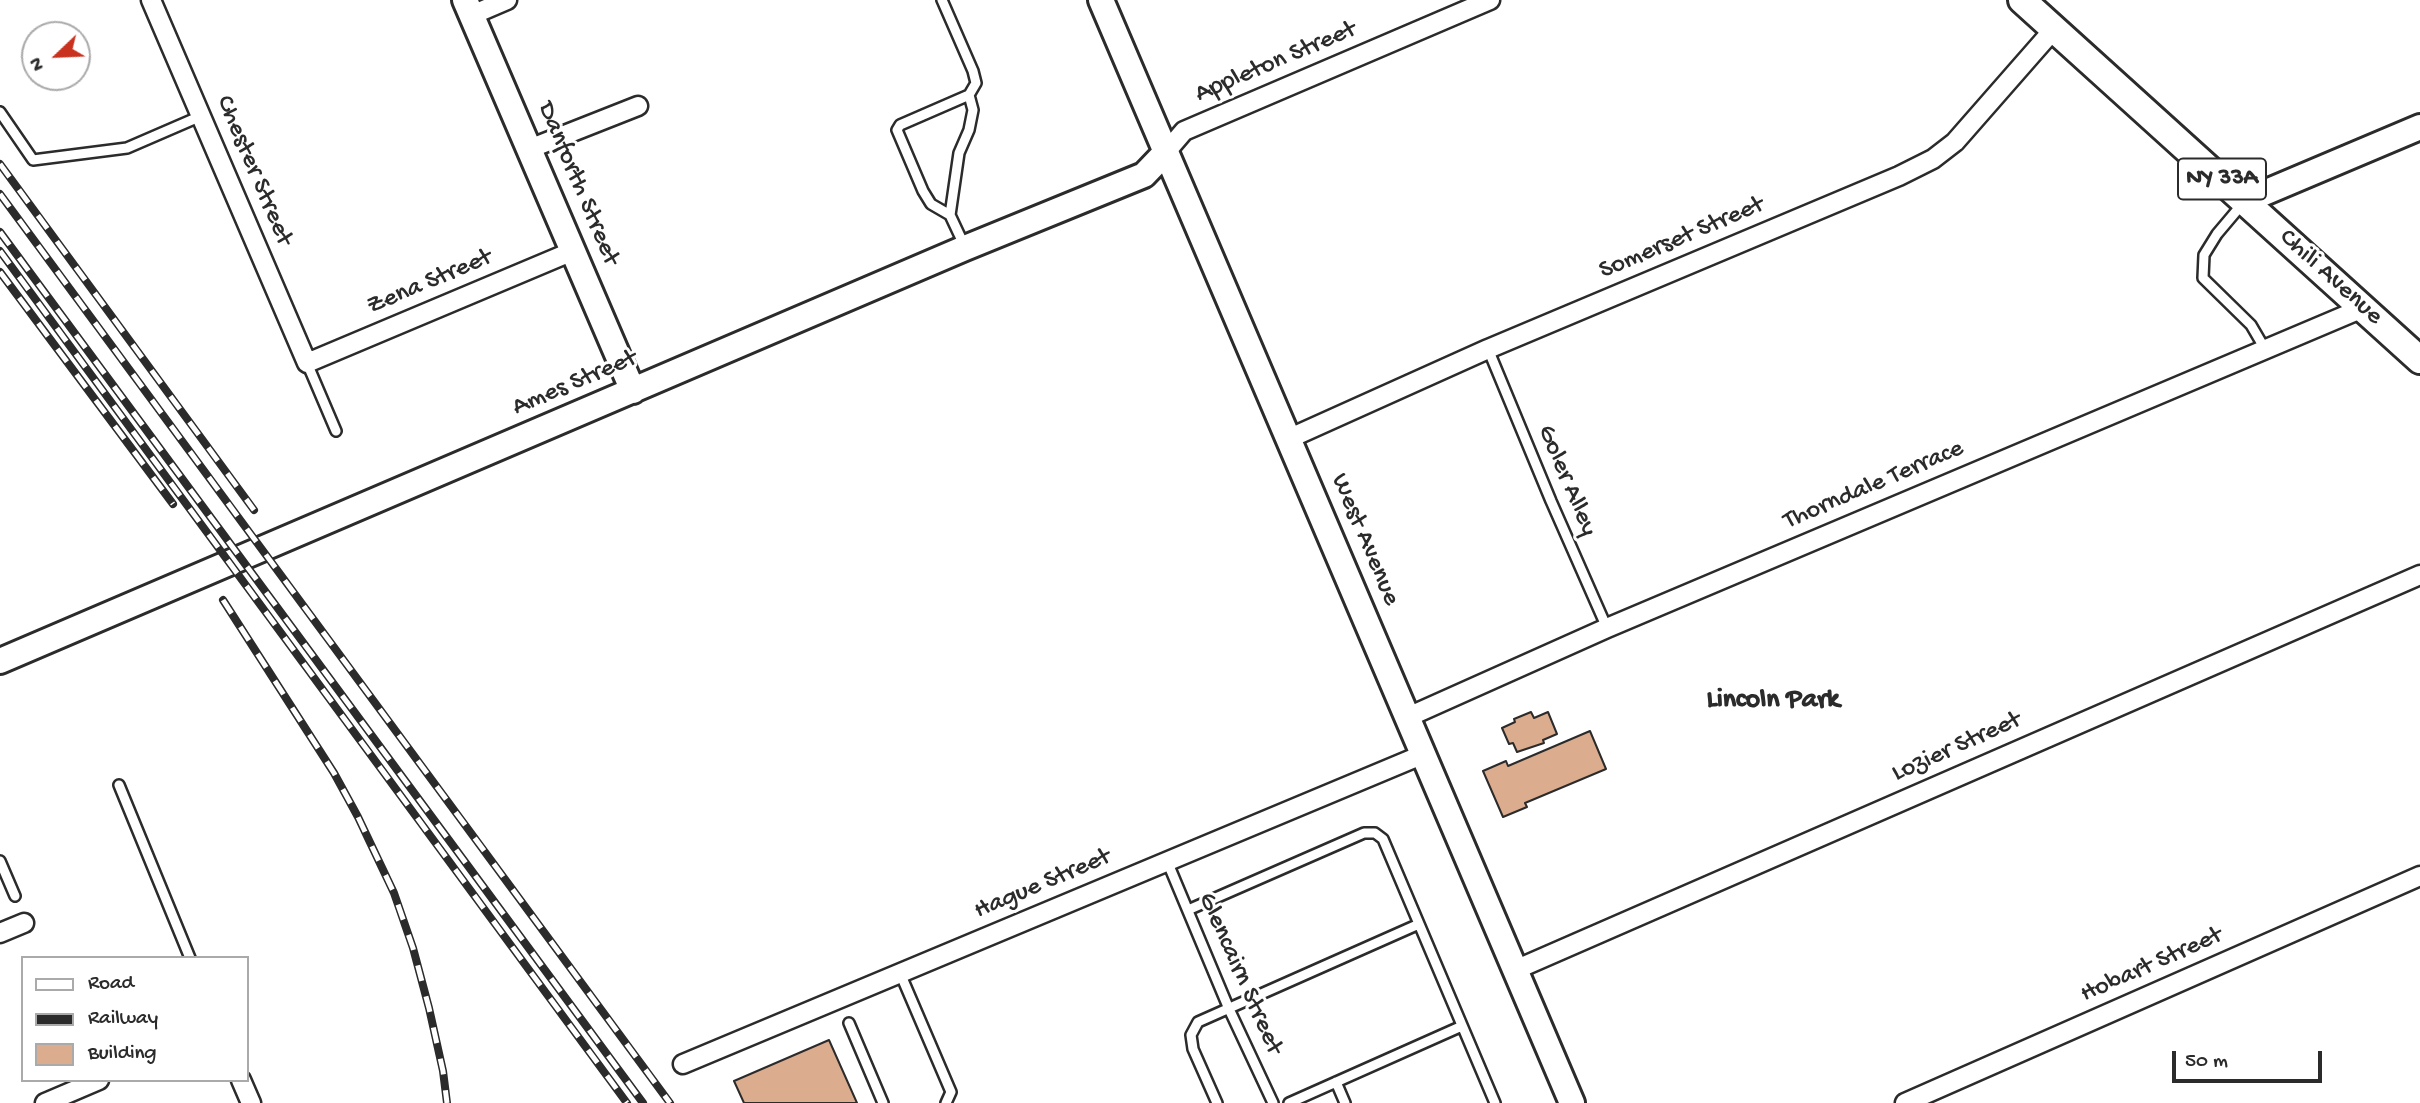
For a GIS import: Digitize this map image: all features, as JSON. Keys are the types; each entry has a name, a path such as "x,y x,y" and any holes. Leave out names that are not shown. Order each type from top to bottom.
{"main road":[{"name":"Chili Avenue","path":"2022,0 2420,360"}],"street":[{"name":"Chester Street","path":"151,0 307,363"},
{"path":"469,8 508,0"},
{"name":"West Avenue","path":"1101,0 1572,1103"},
{"name":"Appleton Street","path":"1166,152 1184,131 1490,0"},
{"name":"Danforth Street","path":"469,8 633,391"},
{"name":"Somerset Street","path":"1289,439 1488,349 1899,176 1933,159 1955,142 2054,29"},
{"path":"529,149 638,106"},
{"path":"2245,201 2420,127"},
{"name":"Ames Street","path":"0,661 965,248 1144,175 1166,152"},
{"name":"Zena Street","path":"307,363 573,251"},
{"name":"Thorndale Terrace","path":"1408,717 1607,628 2362,308"},
{"name":"Lozier Street","path":"1515,970 2420,575"},
{"name":"Hague Street","path":"683,1064 1424,754"},
{"name":"Hobart Street","path":"1905,1103 2420,876"},
{"path":"0,933 24,923"},
{"path":"45,1103 94,1082"},
{"path":"242,1082 251,1103"}],"lane":[{"path":"942,0 976,83 969,95 900,125 897,130 931,204 950,215"},
{"path":"965,248 950,215 959,153 969,130 973,110 969,95"},
{"path":"0,113 33,160 127,148 201,116"},
{"path":"2245,201 2217,234 2204,255 2203,278 2250,325 2264,349"},
{"name":"Goler Alley","path":"1488,349 1550,501 1607,628"},
{"path":"307,363 336,431"},
{"path":"119,785 189,956"},
{"path":"1188,910 1364,833 1375,833 1383,839 1495,1103"},
{"path":"0,861 15,896"},
{"name":"Glencairn Street","path":"1167,862 1229,1009 1273,1103"},
{"path":"1217,1103 1193,1049 1191,1035 1198,1022 1419,925"},
{"path":"900,973 951,1092 946,1103"},
{"path":"849,1023 883,1103"},
{"path":"1289,1103 1462,1026"},
{"path":"1336,1082 1345,1103"}],"building":[{"path":"1531,712 1534,718 1548,712 1557,734 1543,740 1544,743 1517,752 1513,743 1509,744 1502,728"},
{"path":"1590,731 1606,769 1525,803 1527,807 1503,817 1483,771 1506,761 1508,766"},
{"path":"829,1040 857,1103 744,1103 734,1081"}],"railway":[{"path":"0,164 254,510"},
{"path":"0,194 670,1103"},
{"path":"0,232 643,1103"},
{"path":"0,251 627,1103"},
{"path":"0,272 173,504"},
{"path":"223,600 334,773 394,893 413,948 429,1008 447,1103"}],"district":[{"name":"Lincoln Park","path":"1773,702"}]}
